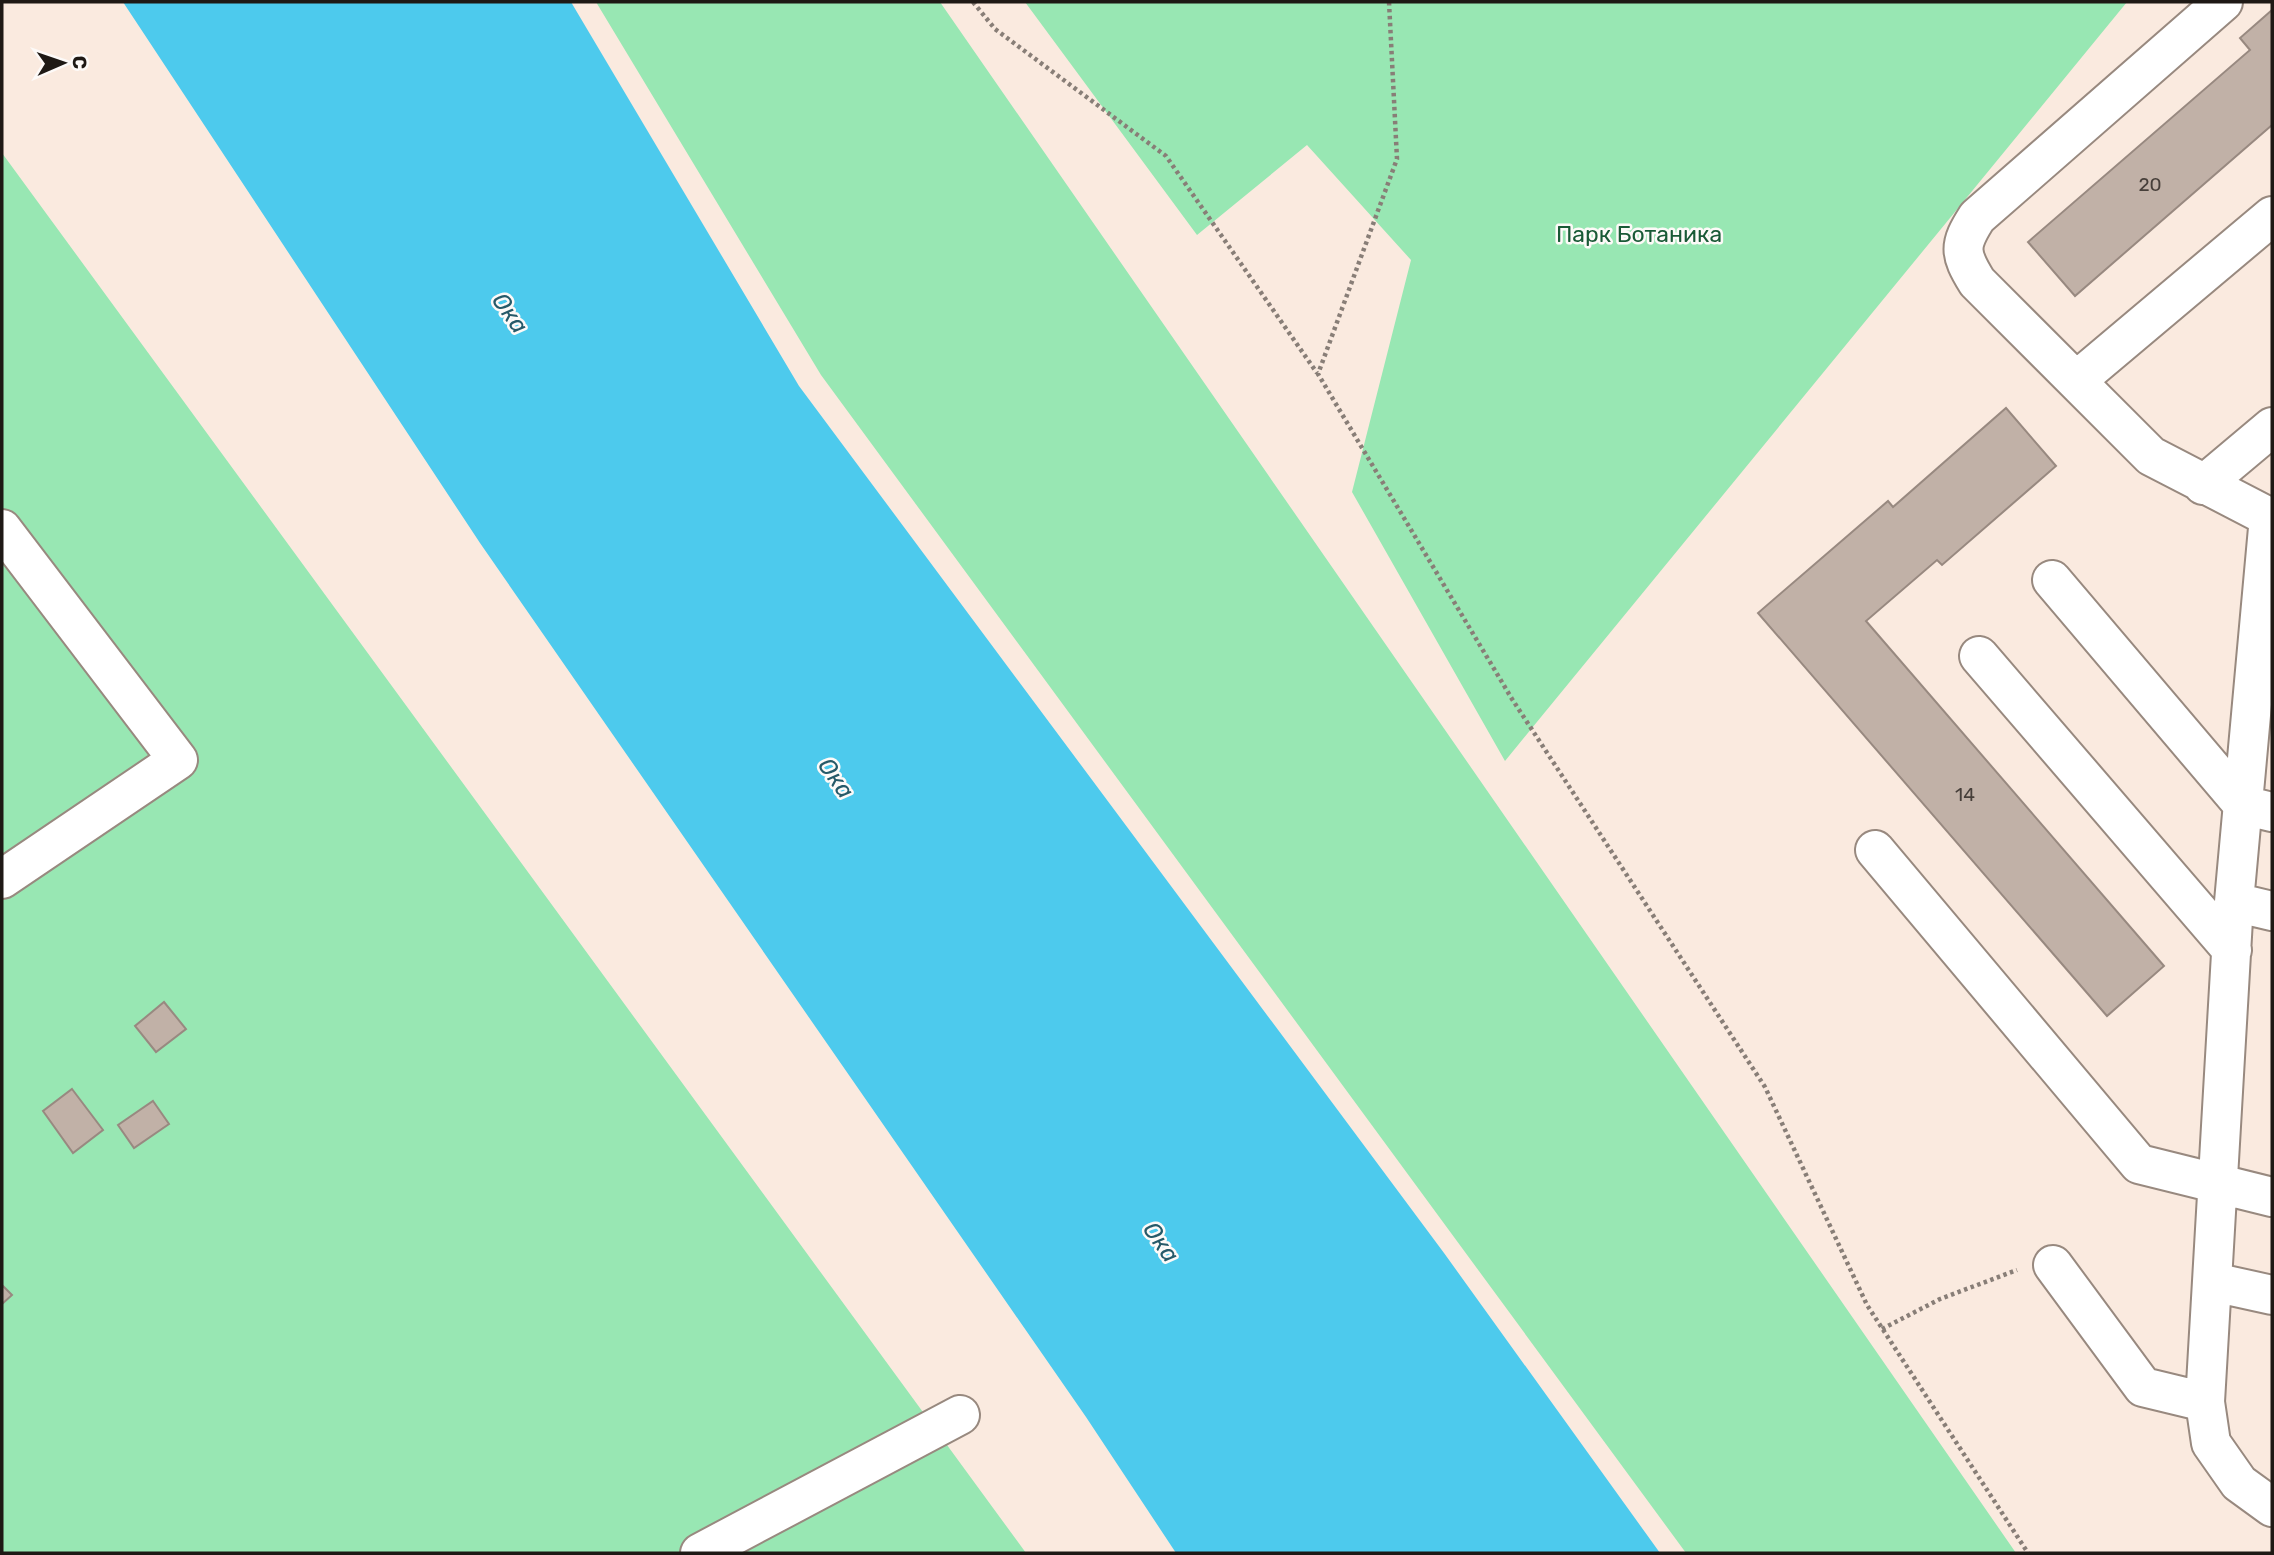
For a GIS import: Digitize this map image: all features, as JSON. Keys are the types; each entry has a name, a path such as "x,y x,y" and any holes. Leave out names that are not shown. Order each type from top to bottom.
{"street":[{"path":"2223,2 1977,217 1963,239 1964,260 1977,282 2151,456 2270,518 2258,808 2234,902 2205,1402 2211,1443 2239,1483 2272,1507"},
{"path":"2076,381 2272,216"},
{"path":"2203,485 2272,427"},
{"path":"2,529 178,760 2,879"},
{"path":"2053,580 2258,808"},
{"path":"1979,656 2232,950"},
{"path":"1875,850 2139,1164 2272,1197"},
{"path":"2234,902 2272,911"},
{"path":"2053,1265 2143,1387 2205,1402"},
{"path":"2213,1282 2272,1295"},
{"path":"700,1553 960,1415"}],"path":[{"path":"973,2 995,30 1166,156 1318,374 1512,699 1765,1087 1867,1305 2028,1553"},
{"path":"1318,374 1397,159 1389,2"},
{"path":"1882,1329 1940,1299 2010,1270 2053,1265"}],"green space":[{"path":"596,2 940,2 2016,1553 1686,1553 821,375"},
{"name":"Парк Ботаника","path":"1025,2 2127,2 1505,761 1352,492 1411,260 1307,145 1197,235"},
{"path":"2,153 1026,1553 2,1553"}],"water":[{"name":"Ока","path":"123,2 571,2 799,386 1444,1253 1660,1553 1176,1553 1086,1417 480,543"}],"building":[{"path":"2272,10 2272,125 2075,296 2028,242 2250,50 2240,38"},
{"path":"2006,408 2056,466 1942,565 1937,560 1866,621 2164,966 2107,1016 1758,613 1888,501 1893,507"},
{"path":"164,1002 186,1029 156,1052 135,1026"},
{"path":"72,1089 103,1130 73,1153 43,1111"},
{"path":"153,1101 169,1124 134,1148 118,1125"},
{"path":"2,1285 12,1295 2,1304"}]}
